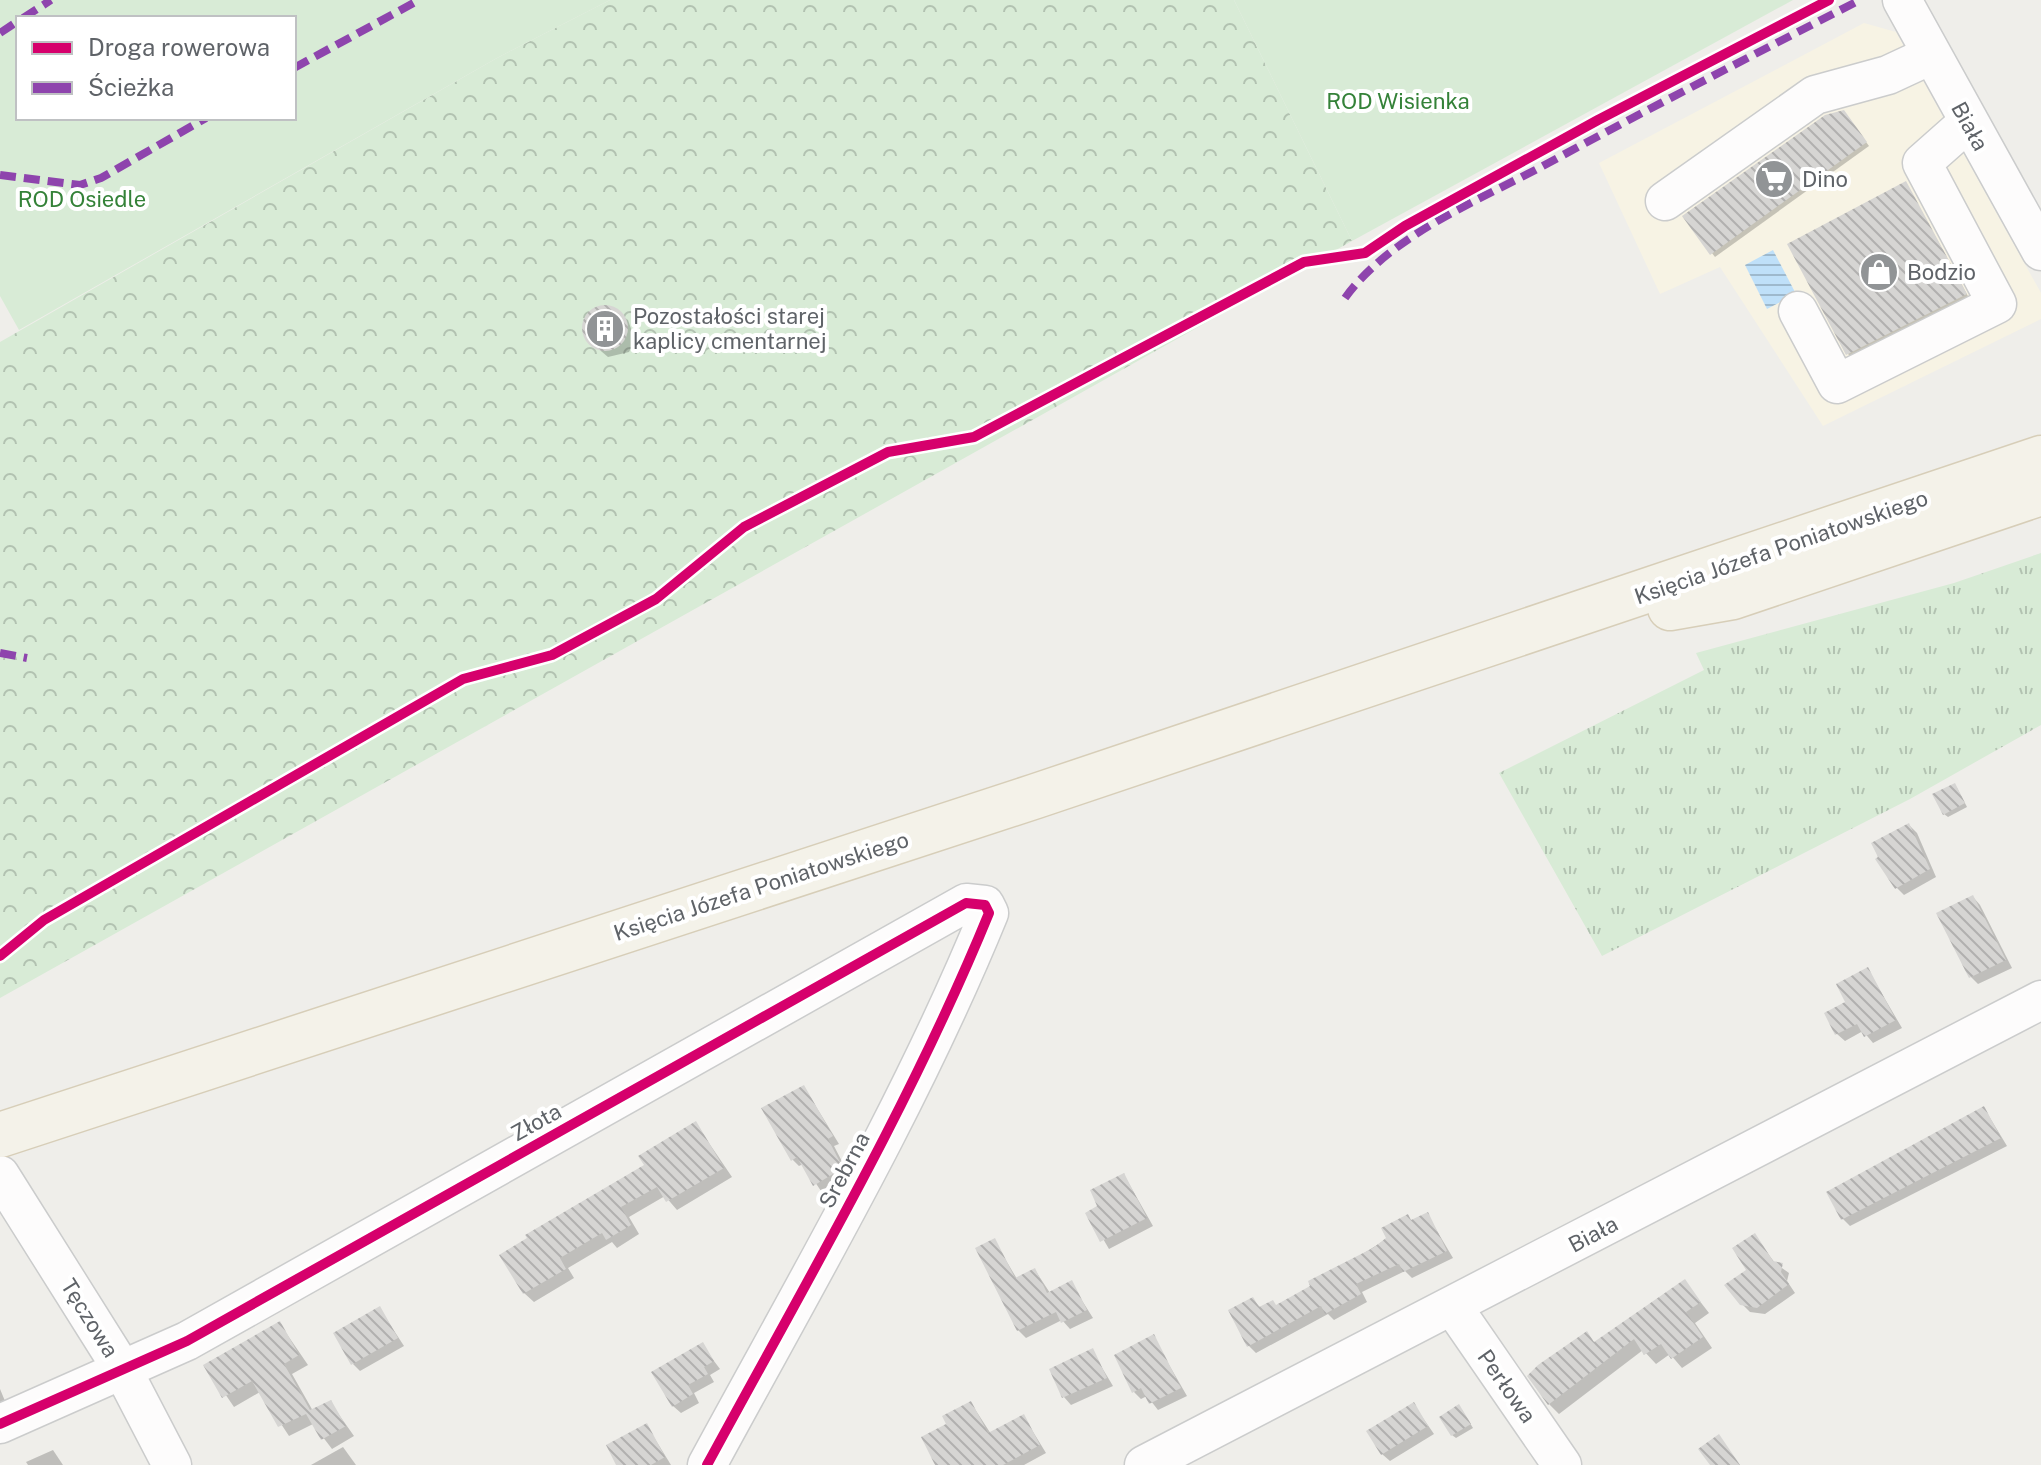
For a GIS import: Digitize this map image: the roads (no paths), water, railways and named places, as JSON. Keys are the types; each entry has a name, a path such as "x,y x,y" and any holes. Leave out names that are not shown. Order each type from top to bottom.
{"main road":[{"name":"Księcia Józefa Poniatowskiego","path":"0,1135 1522,635 2041,458"},
{"name":"Księcia Józefa Poniatowskiego","path":"1522,635 1733,597 2041,493"}],"street":[{"name":"Biała","path":"1902,0 2041,251"},
{"path":"1665,201 1815,95 1888,75 1931,55"},
{"path":"1798,311 1837,384 1997,304 1922,163 1957,132 1970,126"},
{"name":"Złota","path":"0,1424 187,1341 966,903"},
{"name":"Srebrna","path":"707,1465 886,1135 967,966 989,913 985,905 966,903"},
{"name":"Biała","path":"1144,1465 2041,1000"},
{"name":"Tęczowa","path":"0,1175 122,1369 172,1465"},
{"name":"Perłowa","path":"1453,1307 1562,1465"}],"water":[{"path":"1773,250 1796,294 1767,309 1745,265"}],"place":[{"name":"Dino","path":"1774,179"},
{"name":"Bodzio","path":"1879,272"},
{"name":"Pozostałości starej kaplicy cmentarnej","path":"605,329"}],"park label":[{"name":"ROD Wisienka","path":"1398,101"},
{"name":"ROD Osiedle","path":"82,199"}]}
